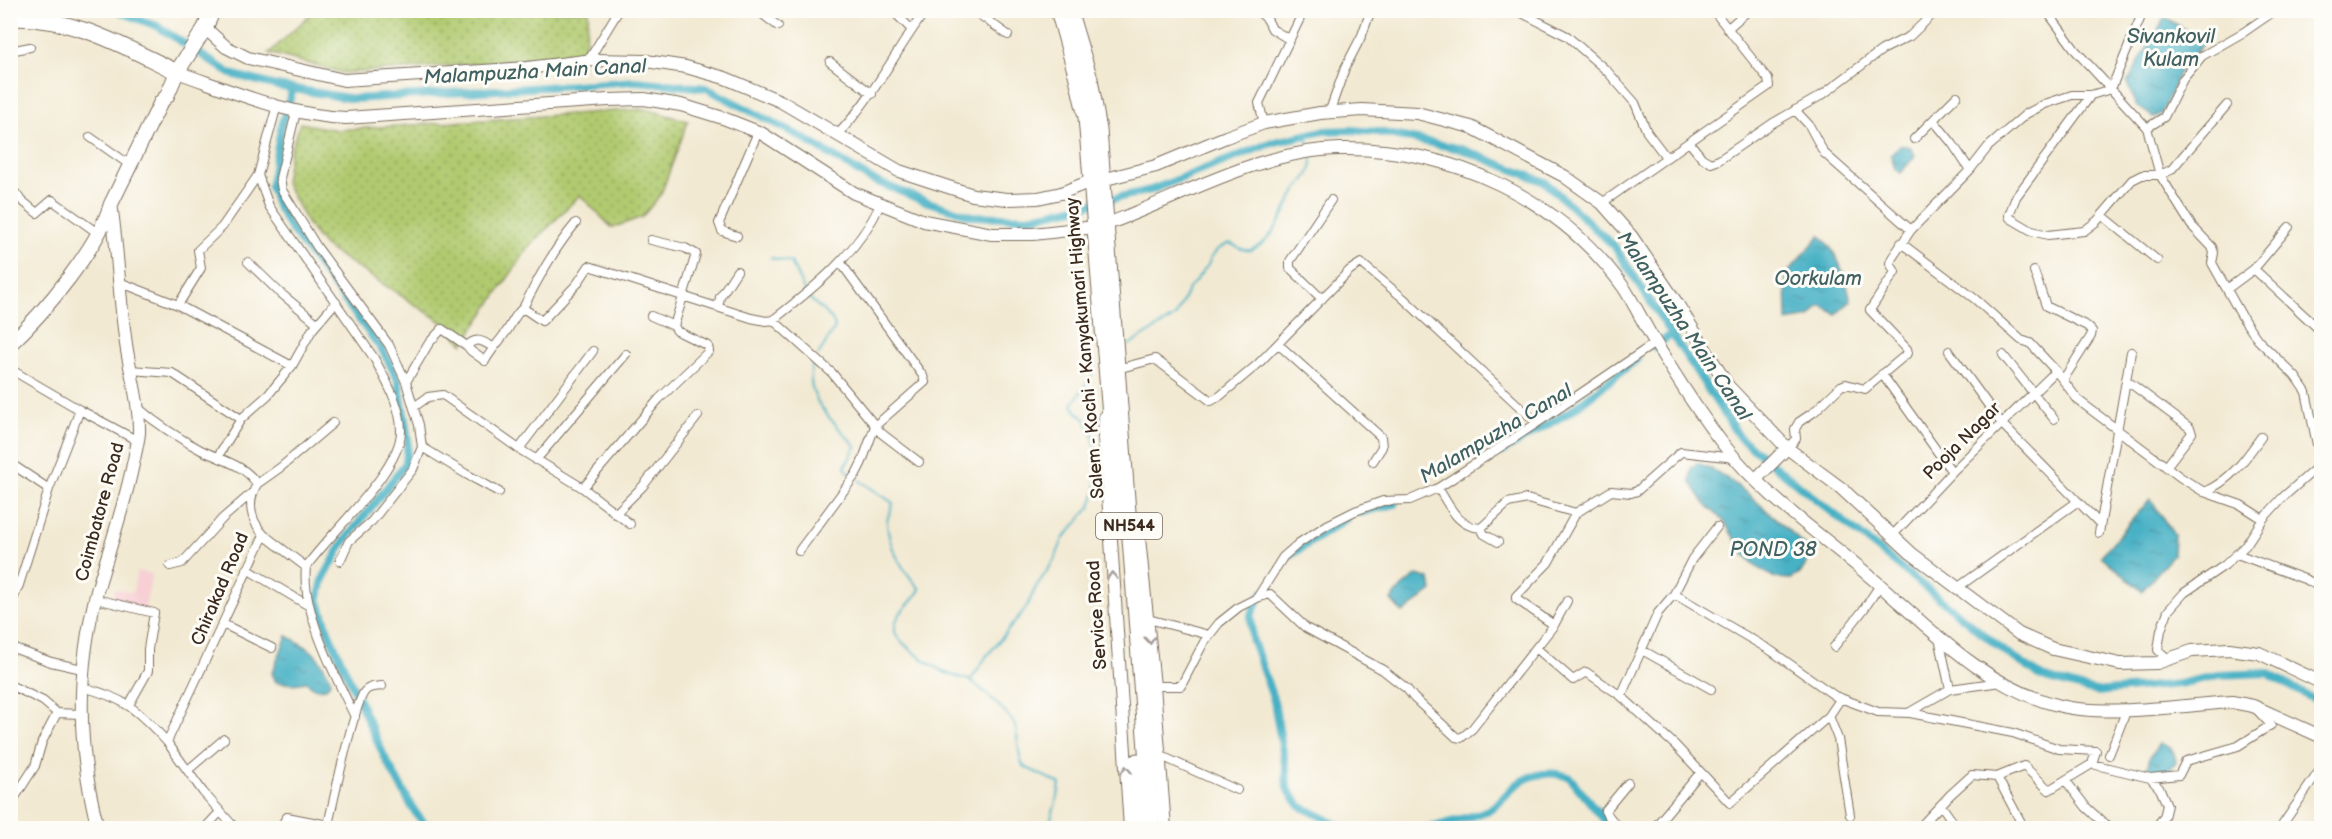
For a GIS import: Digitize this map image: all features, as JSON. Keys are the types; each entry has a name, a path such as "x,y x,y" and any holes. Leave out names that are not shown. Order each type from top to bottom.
{"highway":[{"path":"10,11 20,10"},
{"path":"38,10 70,20 87,29 177,63 205,23"},
{"name":"Salem - Kochi - Kanyakumari Highway","path":"1058,10 1086,117 1097,180"},
{"name":"Salem - Kochi - Kanyakumari Highway","path":"1069,10 1090,79 1099,130 1097,180"},
{"path":"10,18 70,20"},
{"name":"NH544","path":"1097,180 1101,225"},
{"name":"Salem - Kochi - Kanyakumari Highway","path":"1101,225 1117,369 1152,828"},
{"name":"Salem - Kochi - Kanyakumari Highway","path":"1101,225 1108,399 1131,669 1140,828"}],"main road":[{"path":"11,336 28,327 63,285 106,221 111,204 130,165 161,102 167,96 177,63"},
{"path":"11,336 62,272 103,210 111,204"}],"street":[{"path":"588,61 619,10"},
{"path":"757,10 778,26"},
{"path":"892,10 912,30"},
{"path":"837,135 854,118 872,94 926,10"},
{"path":"973,10 1008,35"},
{"path":"1257,10 1272,29 1290,40"},
{"path":"1264,123 1259,103 1304,10"},
{"path":"1329,113 1345,68 1362,35 1371,10"},
{"path":"1516,10 1567,36 1607,71 1635,103 1647,132 1666,158"},
{"path":"1602,202 1769,86 1768,80 1713,10"},
{"path":"1727,29 1749,10"},
{"path":"1689,142 1702,158 1711,163 1822,95 1882,50 1910,36 1937,10"},
{"path":"2046,10 2064,38 2147,128 2160,175 2191,225 2212,247 2214,253 2212,263 2244,320 2258,340 2295,376 2306,392 2321,463 2282,498 2246,545 2225,565 2184,593 2168,611 2161,630 2158,650 2168,659"},
{"path":"2110,89 2142,14 2147,10"},
{"path":"2147,128 2164,117 2183,78 2202,56 2276,10"},
{"path":"205,23 226,47 248,58 344,80 516,69 588,61 646,61 686,67 725,78 780,101 899,171 973,195 1007,199 1038,198 1061,193 1097,180 1156,166 1226,136 1264,123 1362,110 1417,113 1471,127 1564,176 1602,202 1632,237 1728,386 1783,451 1841,488 1911,553 2019,634 2054,649 2120,664 2157,663 2192,651 2229,648 2259,653 2322,683"},
{"path":"10,51 30,47"},
{"path":"830,62 872,94"},
{"path":"177,63 195,78 296,112 319,117 346,118 609,100 644,99 681,105 758,132 854,193 880,205 924,220 992,234 1033,234 1101,225 1266,161 1293,155 1338,149 1397,152 1453,165 1494,182 1544,209 1561,221 1604,263 1625,290 1683,388 1735,458 1758,476 1804,525 1880,585 1939,638 1990,677 2029,696 2060,706 2086,710 2232,702 2253,706 2322,737"},
{"path":"1758,476 1796,439 1795,429 1799,422 1814,412 1841,386 1846,384 1866,389 1908,352 1870,310 1895,272 1890,263 1911,230 1934,209 1988,147 2026,114 2045,104 2072,95 2091,94 2110,89"},
{"path":"2091,94 2016,197 2010,218 2032,231 2048,235 2084,231 2102,215 2132,180 2142,175 2160,175 2171,171 2228,105"},
{"path":"1914,139 1957,96"},
{"path":"178,305 201,268 198,250 222,227 258,176 277,105"},
{"path":"1795,110 1809,126 1824,153 1911,230"},
{"path":"296,112 280,178 282,190 317,247 389,345 406,382 422,447 413,469 372,521 349,541 340,561"},
{"path":"1934,121 1970,170"},
{"path":"737,236 722,231 719,223 758,132"},
{"path":"90,137 130,165"},
{"path":"258,176 269,206 370,352 389,385 399,412 401,433 397,451 383,474 306,567 309,606 326,652 355,717"},
{"path":"10,186 20,199 37,213 52,200 92,229"},
{"path":"1322,299 1290,268 1290,261 1331,200"},
{"name":"Coimbatore Road","path":"98,828 90,798 80,714 84,649 127,492 138,441 138,407 130,370 111,204"},
{"path":"523,308 542,321 577,284 589,266 718,308 766,321 773,320 841,263 871,224 880,205"},
{"path":"2102,215 2157,260"},
{"path":"406,382 429,343 442,329 485,361 523,308 543,269 576,223"},
{"path":"2227,289 2254,269 2289,227"},
{"path":"651,240 696,254 674,326"},
{"path":"1901,243 1975,299 2021,340 2030,343 2056,371 2078,400 2116,430 2204,492 2241,505 2264,519"},
{"path":"248,262 278,291 317,323"},
{"path":"799,551 856,474 875,426 925,382 924,376 841,263"},
{"path":"1117,369 1155,358 1211,400 1220,396 1278,344 1350,270 1361,263 1403,298 1538,423"},
{"path":"2254,269 2322,332"},
{"path":"718,308 720,297 737,271"},
{"path":"2034,271 2046,306 2087,326 2092,331 2063,380"},
{"path":"119,282 178,305 292,366"},
{"path":"218,456 241,419 268,395 292,366 317,323 336,302"},
{"path":"583,488 659,399 709,351 708,346 678,331 674,326 651,316"},
{"path":"773,320 832,373 880,433 919,462"},
{"path":"467,346 478,339 493,347"},
{"path":"1278,344 1381,436 1382,447 1373,461"},
{"path":"1257,598 1283,557 1299,543 1327,525 1355,511 1383,501 1410,500 1438,488 1658,346"},
{"path":"519,449 593,351"},
{"path":"1949,351 2002,424 2044,465 2099,529 2131,352"},
{"path":"536,460 626,354"},
{"path":"2002,355 2054,418"},
{"path":"10,369 138,441"},
{"path":"130,370 172,373 241,419"},
{"name":"Pooja Nagar","path":"1892,536 1952,472 2056,371"},
{"path":"1882,374 1952,472"},
{"path":"2126,381 2190,428 2192,433 2166,467"},
{"path":"414,407 428,397 443,395 519,449 583,488 630,524"},
{"name":"Service Road","path":"1108,399 1104,434 1130,828"},
{"path":"138,407 169,431 246,472 257,484"},
{"path":"10,606 19,585 49,489 80,410"},
{"path":"615,514 643,486 698,417"},
{"path":"170,566 182,563 223,518 252,493 257,484 333,423"},
{"path":"2204,492 2216,487 2241,466 2261,437"},
{"path":"422,447 499,492"},
{"path":"1554,626 1516,599 1516,596 1548,563 1576,513 1611,491 1631,493 1637,491 1681,452 1735,458"},
{"path":"11,464 49,489"},
{"path":"1438,488 1458,518 1469,528 1481,528 1508,503 1527,499 1576,513"},
{"name":"Chirakad Road","path":"167,742 264,535 251,516 252,493"},
{"path":"1957,588 2077,502"},
{"path":"1129,522 1139,538 1165,828"},
{"path":"1621,696 1658,614 1674,594 1692,559 1717,527"},
{"path":"1481,528 1484,534 1498,543"},
{"path":"264,535 306,567"},
{"path":"2236,554 2322,588"},
{"path":"247,569 309,606"},
{"path":"10,579 19,585"},
{"path":"1834,647 1880,585"},
{"path":"1154,686 1181,686 1204,642 1219,623 1239,607 1270,594 1306,628 1383,670 1407,689 1456,737 1461,738 1472,729 1554,626 1567,601"},
{"path":"1674,594 1770,650 1841,698 1878,712 1910,713 2013,733 2060,749 2096,752 2092,764 2049,790 2024,766 1997,777 1972,775 1919,828"},
{"path":"96,599 154,613 148,649 148,671 129,705"},
{"path":"1148,619 1209,635"},
{"path":"223,624 272,648"},
{"path":"1939,638 1950,689"},
{"path":"10,647 51,662 82,669"},
{"path":"1536,648 1573,680 1586,672 1621,696 1675,745 1730,803 1829,716 1841,698"},
{"path":"1642,650 1711,689"},
{"path":"1910,713 1950,689 2002,682"},
{"path":"10,685 43,701 57,713 80,714"},
{"path":"328,825 363,692 371,687 382,686"},
{"path":"82,687 101,692 129,705 167,742 220,812 235,828"},
{"path":"2092,764 2150,778 2179,775 2186,761 2238,746 2271,725 2253,706"},
{"path":"2109,755 2127,709"},
{"path":"10,805 35,766 42,742 57,713"},
{"path":"1829,716 1838,739 1850,815"},
{"path":"188,770 224,739"},
{"path":"1159,755 1237,790"},
{"path":"2283,824 2322,767"},
{"path":"1654,828 1700,773"},
{"path":"1997,777 2024,828"},
{"path":"2150,778 2160,789 2168,805 2164,817 2154,828"},
{"path":"2066,781 2086,807 2109,828"},
{"path":"1618,828 1605,811 1628,783"},
{"path":"1941,805 1958,828"},
{"path":"205,828 220,812"},
{"path":"280,828 288,818 338,828"}],"shaded area":[{"path":"137,571 152,574 144,611 112,605 115,589 133,593"}],"green space":[{"path":"314,11 589,11 585,46 576,54 344,73 269,53"},
{"path":"645,109 688,121 661,194 642,217 612,228 580,195 529,247 463,344 442,322 324,246 308,225 285,182 290,152 300,123 338,130"}],"water":[{"name":"Sivankovil Kulam","path":"2165,17 2201,40 2202,45 2179,73 2161,115 2153,117 2136,105 2127,83"},
{"path":"1901,145 1910,147 1915,156 1901,173 1895,169 1891,155"},
{"name":"Oorkulam","path":"1820,235 1837,258 1851,301 1836,314 1820,305 1810,317 1787,321 1786,275"},
{"name":"POND 38","path":"1697,463 1711,469 1742,489 1813,553 1800,574 1791,579 1775,578 1758,568 1743,553 1724,521 1705,504 1690,481 1692,467"},
{"path":"2150,499 2174,535 2173,555 2142,591 2101,556"},
{"path":"1417,575 1430,579 1432,591 1403,613 1391,600"},
{"path":"287,636 302,644 319,658 331,681 326,688 316,689 306,682 293,684 276,682 272,673"},
{"path":"2159,744 2170,747 2176,762 2165,775 2148,772 2149,758"}],"waterway":[{"name":"Malampuzha Main Canal","path":"115,10 157,26 231,74 277,86 354,99 636,81 706,88 803,138 872,180 925,201 972,216 1029,218 1151,190 1271,143 1323,131 1378,132 1461,149 1545,182 1614,246 1740,438 2004,651 2042,677 2096,692 2179,684 2218,675 2267,673 2322,704"},
{"path":"293,89 282,123 271,186 276,203 289,226 383,351 398,380 408,440 406,463 343,543 323,579 318,599 329,634 384,756 415,812 428,828"},
{"path":"1307,135 1309,145"},
{"path":"1129,345 1175,317 1188,290 1218,249 1229,243 1251,250 1266,240 1309,172 1312,158"},
{"path":"771,258 791,262 805,292"},
{"path":"808,297 832,319 835,328 818,355"},
{"name":"Malampuzha Canal","path":"1654,347 1672,334"},
{"name":"Malampuzha Canal","path":"1501,452 1571,411 1637,359"},
{"path":"813,363 811,376 816,398 822,409 856,446 845,467 852,476"},
{"path":"970,681 986,657 1026,608 1036,587 1055,559 1063,539 1091,506 1096,491 1098,461 1094,438 1086,420 1072,405 1094,371"},
{"path":"859,480 893,503 887,521 890,540 903,567 920,589 897,619 895,625 897,636 909,649 935,667 975,684 1008,715 1015,726 1023,766 1060,784 1048,828"},
{"name":"Malampuzha Canal","path":"1360,513 1395,504"},
{"name":"Malampuzha Canal","path":"1291,555 1346,519"},
{"name":"Malampuzha Canal","path":"1262,593 1251,615 1252,638 1274,701 1286,769 1287,788 1300,806 1344,828"},
{"name":"Malampuzha Canal","path":"1429,828 1488,810 1522,781 1543,774 1557,774 1570,778 1611,828"}]}
